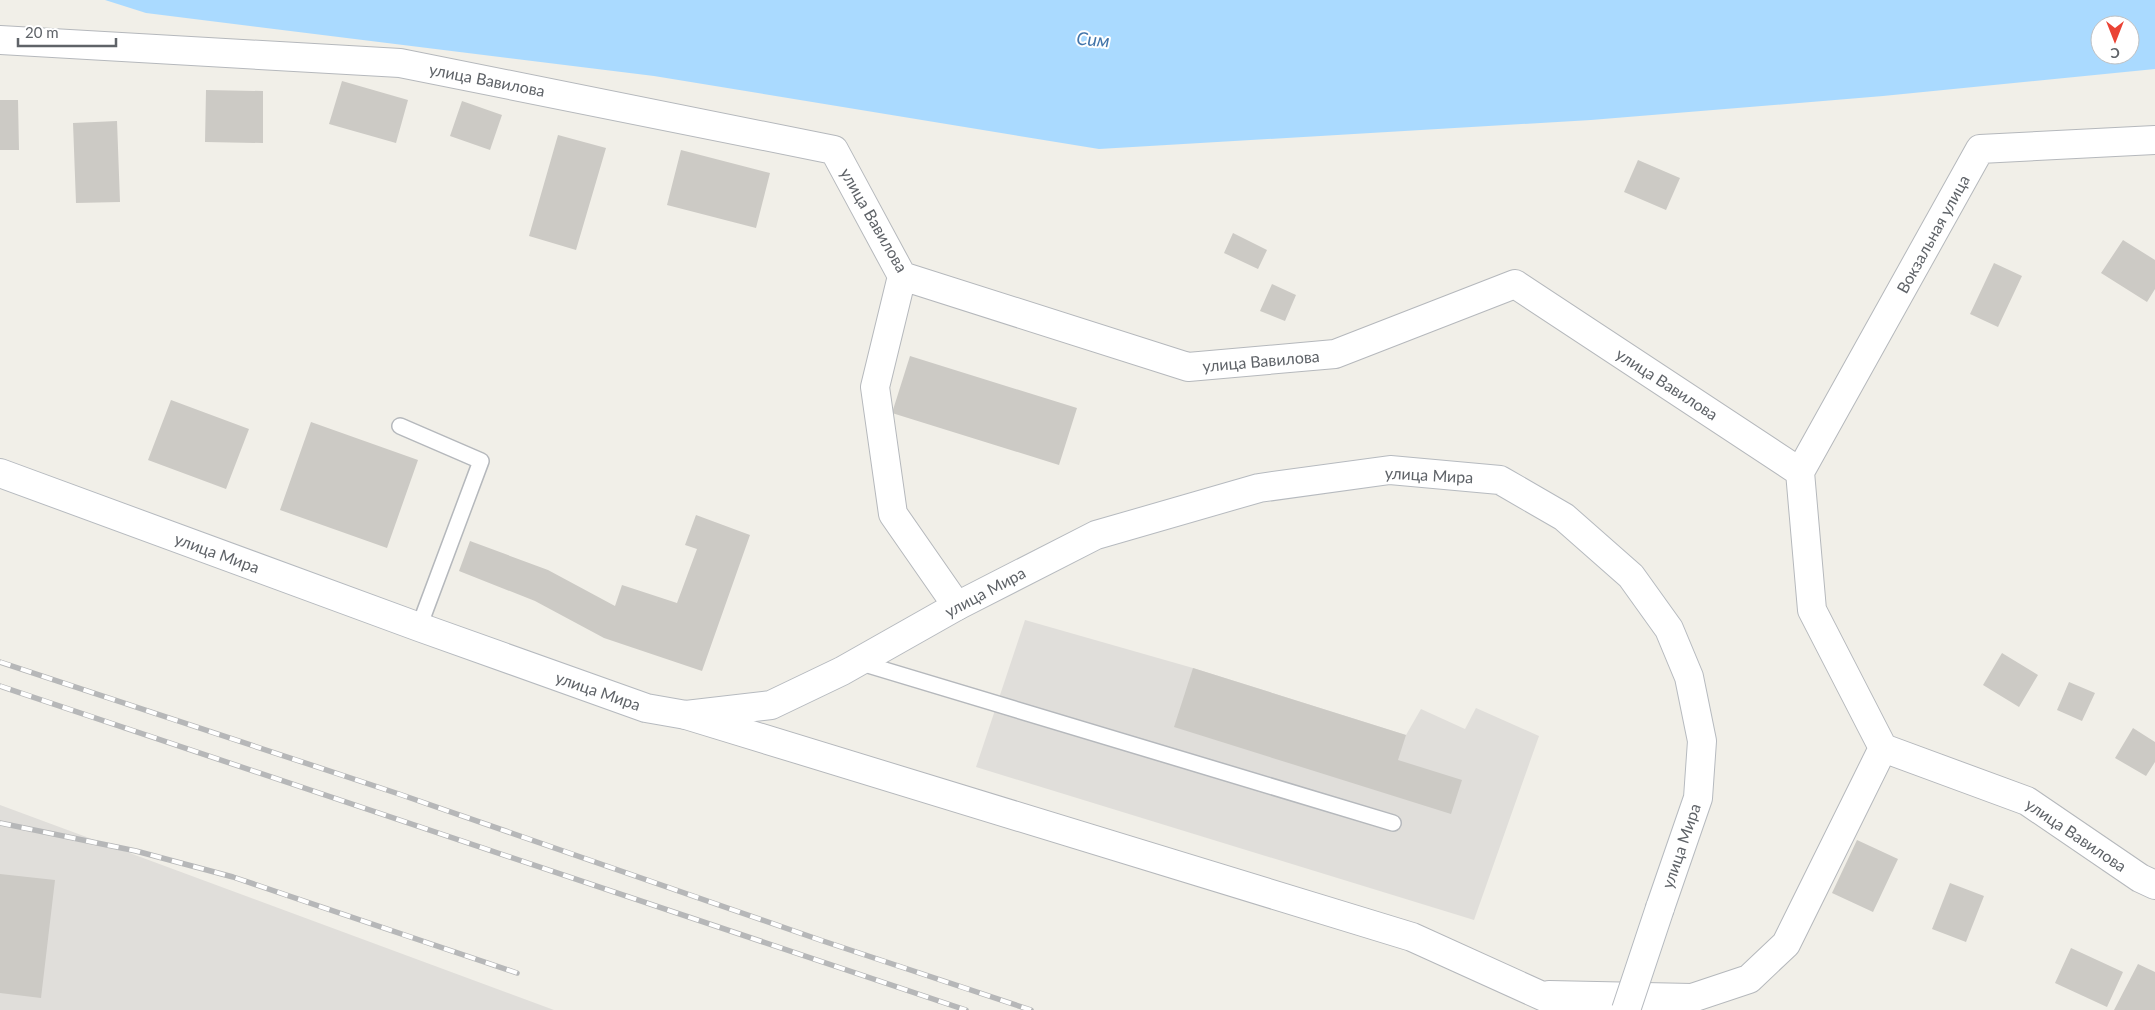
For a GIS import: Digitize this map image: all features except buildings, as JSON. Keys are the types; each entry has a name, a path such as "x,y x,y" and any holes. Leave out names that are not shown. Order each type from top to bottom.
{"street":[{"name":"улица Вавилова","path":"0,40 400,63 834,150 902,276 1188,367 1335,354 1515,284 1800,472"},
{"name":"Вокзальная улица","path":"1800,472 1980,149 2155,140"},
{"path":"902,276 875,387 893,514 957,606"},
{"name":"улица Мира","path":"0,473 418,627 646,708 686,715 771,705 858,662 957,606 1096,535 1259,488 1390,470 1500,480 1564,518 1632,576 1669,629 1689,677 1702,741 1698,798 1626,1010"},
{"path":"1540,995 1692,998 1749,979 1786,944 1883,748 1812,610 1800,472"},
{"path":"686,715 1412,936 1573,1010"},
{"name":"улица Вавилова","path":"1883,748 2027,801 2140,878 2155,885"}],"lane":[{"path":"400,426 481,461 418,627"},
{"path":"858,662 1393,823"}],"shaded area":[{"path":"1025,620 1193,668 1406,735 1421,709 1465,729 1476,708 1539,736 1474,920 976,767"},
{"path":"0,805 554,1010 0,1010"}],"water":[{"name":"Сим","path":"105,0 2155,0 2155,69 1883,96 1591,120 1099,149 654,76 146,13"}],"railway":[{"path":"0,662 399,794 823,941 1031,1010"},
{"path":"0,686 966,1010"},
{"path":"0,823 136,851 233,877 517,973"}]}
